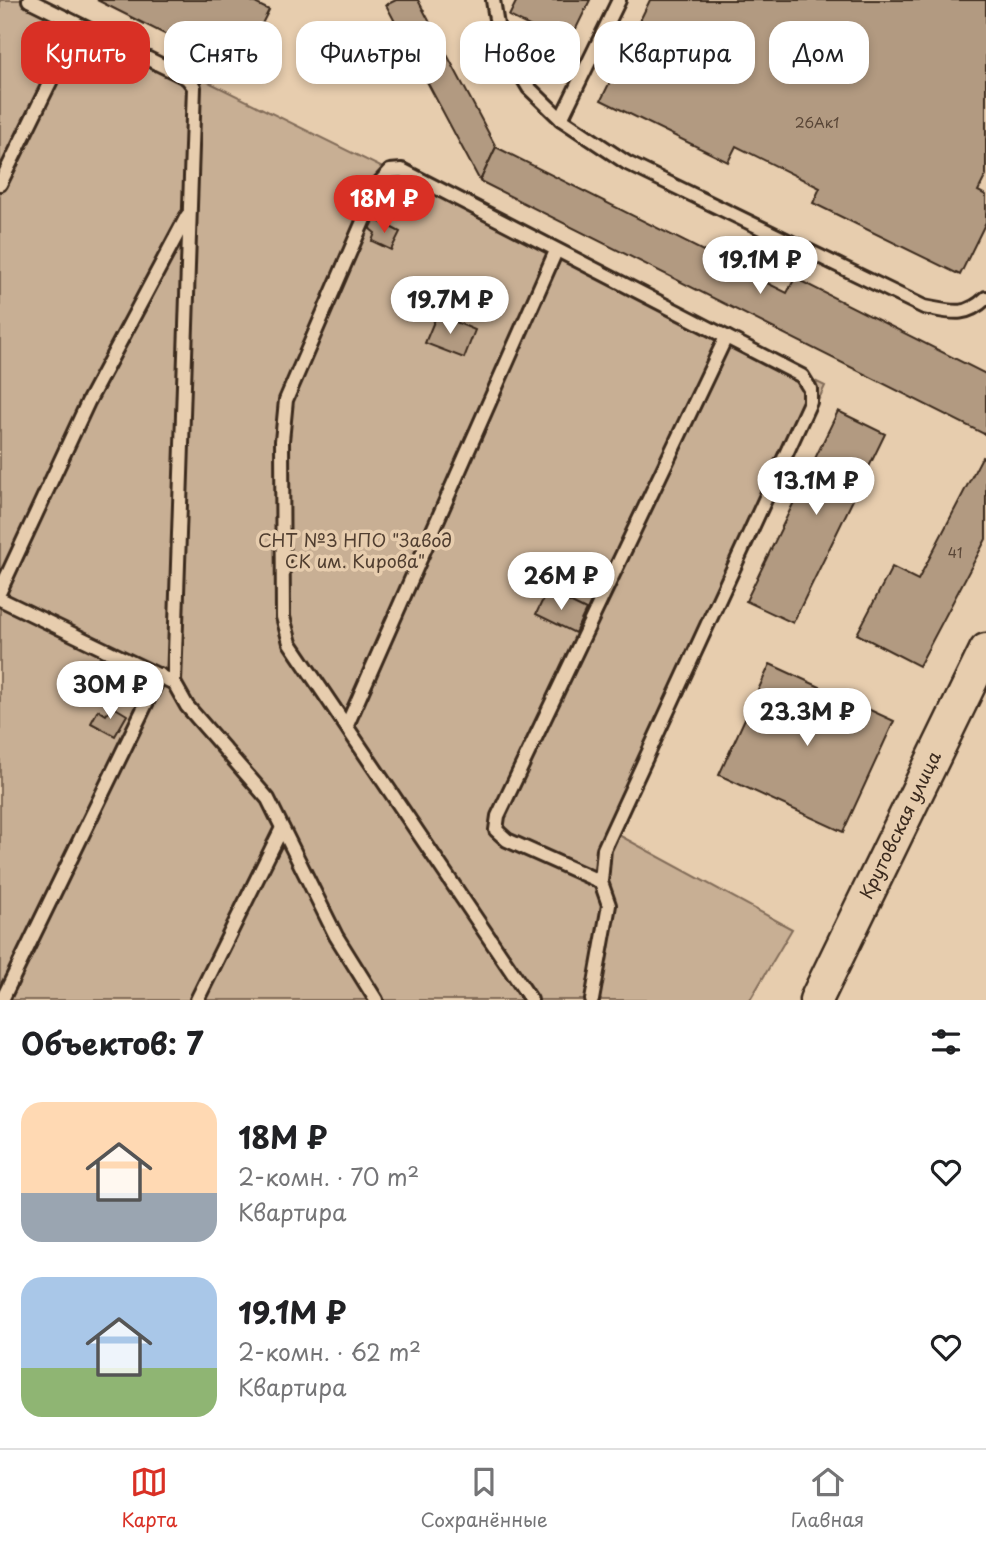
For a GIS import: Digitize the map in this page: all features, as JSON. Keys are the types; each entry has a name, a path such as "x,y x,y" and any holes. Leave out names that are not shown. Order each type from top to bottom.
{"street":[{"name":"Крутовская улица","path":"816,1000 986,650"}],"lane":[{"path":"29,0 70,21"},
{"path":"493,0 499,38 528,88 561,119 627,163 924,307 953,313 974,310 986,298"},
{"path":"561,119 619,0"},
{"path":"150,60 187,78 194,87 174,683"},
{"path":"0,184 49,84"},
{"path":"531,1000 290,643 283,617 282,441 286,400 380,182 390,171 402,170 803,376 810,389 810,402 604,849 601,882 609,905 592,1000"},
{"path":"0,591 88,402 190,211"},
{"path":"347,725 556,251"},
{"path":"601,882 507,840 496,830 498,816 726,337"},
{"path":"0,599 174,683 187,706 268,799 336,936 376,1000"},
{"path":"2,1000 160,675"},
{"path":"197,1000 282,828"}],"green space":[{"name":"СНТ №3 НПО \"Завод СК им. Кирова\"","path":"0,0 42,0 85,21 21,21 21,84 150,84 150,53 164,60 164,84 212,84 825,386 615,833 792,929 750,1000 0,1000"}],"building":[{"path":"97,0 249,0 269,10 263,21 164,21 164,34 150,27 150,21 139,21"},
{"path":"396,0 418,0 429,21 395,21 386,5"},
{"path":"517,0 590,0 580,21 519,21 509,16"},
{"path":"650,0 986,0 986,175 978,191 986,195 986,222 960,275 813,203 820,188 736,146 728,162 601,100 609,84 755,84 755,21 640,21"},
{"path":"446,53 460,84 463,84 496,147 480,181 428,84 446,84"},
{"path":"496,147 787,293 795,278 986,374 986,435 480,181"},
{"path":"375,219 400,232 391,250 372,241 375,233 370,229"},
{"path":"437,314 475,330 464,358 425,343"},
{"path":"838,411 885,434 793,623 746,601"},
{"path":"982,457 986,459 986,539 919,666 857,634 892,567 918,580"},
{"path":"547,591 586,610 575,633 536,614"},
{"path":"770,664 894,721 843,832 719,775"},
{"path":"112,706 127,715 115,736 91,723 98,710 106,715"}]}
